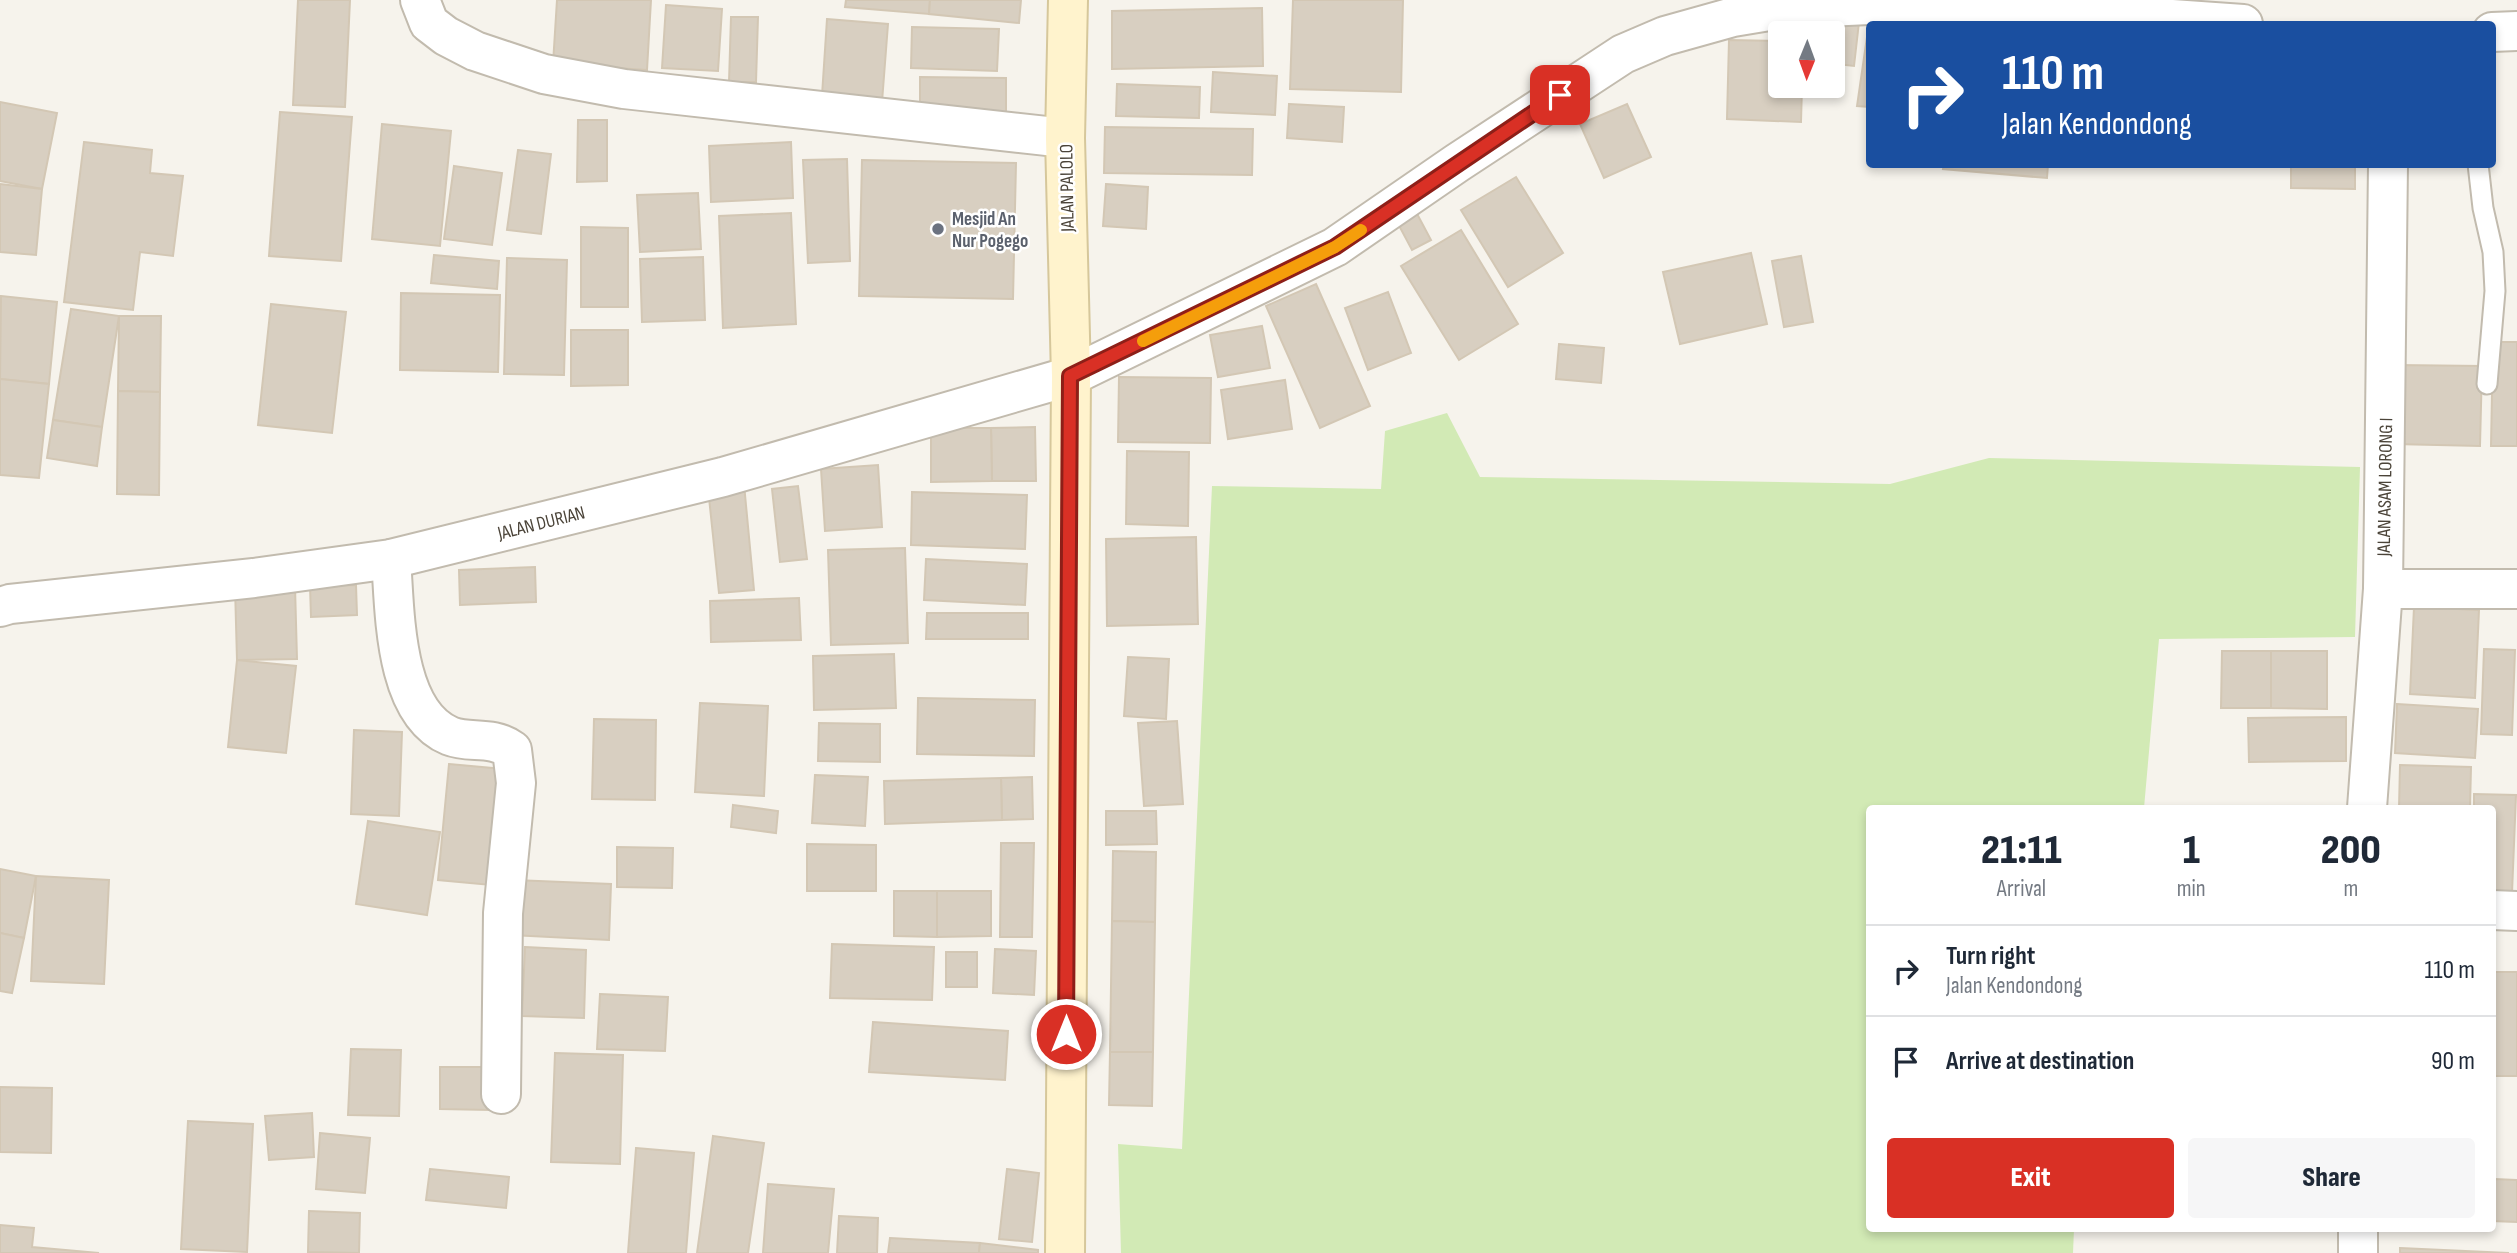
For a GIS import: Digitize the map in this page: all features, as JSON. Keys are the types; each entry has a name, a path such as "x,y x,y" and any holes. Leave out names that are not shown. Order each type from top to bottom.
{"street":[{"path":"420,0 429,23 446,36 475,51 544,74 624,89 1065,138"},
{"name":"JALAN PALOLO","path":"1065,1253 1070,376 1065,138 1068,0"},
{"name":"JALAN DURIAN","path":"0,607 254,578 391,559 723,477 1070,376 1335,247 1623,54 1665,36 1733,17 1782,4 1891,4 2200,21"},
{"path":"2496,32 2517,31"},
{"name":"JALAN ASAM LORONG I","path":"2367,805 2383,589 2388,168"},
{"path":"391,559 403,668 417,706 436,728 452,737 503,744 512,750 516,783 503,913 501,1094"},
{"path":"2383,589 2517,589"},
{"path":"2496,909 2517,911"},
{"path":"2358,1232 2358,1253"}],"lane":[{"path":"2478,168 2483,208 2493,252 2495,291 2487,384"}],"green space":[{"path":"1447,413 1480,477 1890,484 1989,458 2360,467 2355,637 2159,639 2144,805 1866,805 1866,1232 2074,1232 2073,1253 1121,1253 1118,1144 1182,1149 1212,486 1381,489 1385,431"}],"building":[{"path":"298,0 350,0 345,107 293,105"},
{"path":"557,0 651,0 647,70 553,64"},
{"path":"846,0 930,0 929,14 845,7"},
{"path":"930,0 1021,0 1019,23 929,14"},
{"path":"1293,0 1403,0 1401,92 1290,89"},
{"path":"666,5 722,9 718,71 662,68"},
{"path":"1262,8 1263,66 1112,69 1112,11"},
{"path":"731,17 758,17 756,82 729,82"},
{"path":"827,19 888,24 881,115 821,111"},
{"path":"1845,21 1859,22 1854,66 1845,65"},
{"path":"912,27 999,29 997,71 911,68"},
{"path":"1729,40 1768,41 1768,98 1802,98 1801,122 1727,119"},
{"path":"1866,44 1866,107 1857,106"},
{"path":"1213,72 1277,76 1275,115 1211,112"},
{"path":"920,77 1006,78 1006,115 920,114"},
{"path":"1117,84 1200,87 1199,118 1116,116"},
{"path":"0,102 57,113 42,189 0,181"},
{"path":"1289,104 1344,107 1342,142 1287,138"},
{"path":"1627,104 1651,157 1604,178 1580,124"},
{"path":"280,112 352,117 341,261 269,256"},
{"path":"578,120 607,120 607,181 577,182"},
{"path":"382,124 451,131 440,246 372,239"},
{"path":"1105,127 1253,129 1252,175 1104,173"},
{"path":"84,142 152,150 150,173 183,176 173,256 140,252 133,310 64,302"},
{"path":"791,142 793,198 711,202 709,146"},
{"path":"518,150 551,154 541,234 507,230"},
{"path":"847,159 850,261 808,263 803,160"},
{"name":"Mesjid An Nur Pogego","path":"862,160 1016,163 1013,299 859,296"},
{"path":"454,166 502,173 492,245 444,239"},
{"path":"1943,168 2048,168 2047,178"},
{"path":"2291,168 2355,168 2355,189 2291,188"},
{"path":"1516,177 1563,253 1508,287 1461,210"},
{"path":"0,184 42,189 36,255 0,252"},
{"path":"1106,184 1148,187 1146,229 1103,226"},
{"path":"698,193 701,249 640,252 637,195"},
{"path":"1415,210 1431,240 1412,250 1396,220"},
{"path":"791,213 796,324 723,328 719,216"},
{"path":"581,227 628,228 628,307 581,307"},
{"path":"1461,230 1518,324 1459,360 1401,266"},
{"path":"1751,253 1767,324 1680,344 1663,272"},
{"path":"434,255 499,261 497,289 431,283"},
{"path":"1801,256 1813,322 1784,327 1772,261"},
{"path":"703,257 705,320 642,322 640,259"},
{"path":"507,258 567,260 564,375 504,374"},
{"path":"1316,284 1370,406 1320,428 1266,306"},
{"path":"1388,292 1411,353 1368,370 1345,308"},
{"path":"401,293 500,295 498,372 400,370"},
{"path":"1,296 57,302 49,384 0,379"},
{"path":"271,304 346,312 332,433 258,425"},
{"path":"71,309 119,316 102,427 53,420"},
{"path":"119,316 161,316 160,392 118,391"},
{"path":"1262,326 1270,368 1218,377 1210,335"},
{"path":"571,330 628,330 628,385 571,386"},
{"path":"2493,342 2517,342 2517,446 2491,446"},
{"path":"1559,344 1604,348 1601,383 1556,379"},
{"path":"2397,365 2482,366 2480,446 2394,444"},
{"path":"1119,377 1211,378 1210,443 1118,442"},
{"path":"0,379 49,384 39,478 0,475"},
{"path":"1285,380 1292,429 1228,439 1221,390"},
{"path":"118,391 160,392 159,495 117,494"},
{"path":"53,420 102,427 97,466 47,458"},
{"path":"1035,427 1036,481 992,481 991,428"},
{"path":"931,428 991,428 992,481 931,482"},
{"path":"1127,451 1189,452 1188,526 1126,524"},
{"path":"878,465 882,527 825,531 821,469"},
{"path":"744,484 754,590 719,593 708,488"},
{"path":"798,486 807,559 780,562 772,489"},
{"path":"912,492 1027,495 1025,549 911,545"},
{"path":"1196,537 1198,624 1107,626 1106,539"},
{"path":"905,548 908,643 831,645 828,550"},
{"path":"926,559 1027,564 1025,605 924,600"},
{"path":"535,567 536,602 460,605 459,570"},
{"path":"356,585 357,615 311,617 310,586"},
{"path":"295,586 297,659 237,660 235,587"},
{"path":"799,598 801,640 711,642 710,601"},
{"path":"2414,607 2479,610 2475,698 2410,694"},
{"path":"927,613 1028,613 1028,639 926,639"},
{"path":"2484,649 2515,650 2512,735 2481,734"},
{"path":"2222,651 2271,651 2271,708 2221,708"},
{"path":"2271,651 2327,651 2327,709 2271,708"},
{"path":"894,654 896,708 814,710 813,656"},
{"path":"1128,657 1169,659 1166,719 1124,716"},
{"path":"237,660 296,666 286,753 228,747"},
{"path":"918,698 1035,700 1034,756 917,754"},
{"path":"700,703 768,706 764,796 695,792"},
{"path":"2397,704 2478,709 2475,758 2395,753"},
{"path":"2346,717 2346,761 2249,762 2248,718"},
{"path":"594,719 656,720 655,800 592,799"},
{"path":"1177,721 1183,804 1144,806 1138,723"},
{"path":"819,723 880,724 880,762 818,761"},
{"path":"354,730 402,732 399,816 351,814"},
{"path":"449,764 503,769 491,885 438,880"},
{"path":"2400,765 2471,767 2470,805 2399,805"},
{"path":"815,775 868,777 865,826 812,823"},
{"path":"1032,777 1033,819 1002,820 1001,778"},
{"path":"1001,778 1002,820 885,824 884,781"},
{"path":"2474,794 2516,795 2512,893 2496,892 2496,805 2474,805"},
{"path":"733,805 778,811 776,833 731,827"},
{"path":"1106,811 1156,811 1157,844 1106,845"},
{"path":"368,821 440,832 427,915 356,904"},
{"path":"1001,843 1034,843 1032,937 1000,937"},
{"path":"807,844 876,845 876,891 807,891"},
{"path":"617,847 673,848 672,888 617,887"},
{"path":"1113,851 1156,852 1155,922 1112,921"},
{"path":"0,869 36,876 24,938 0,933"},
{"path":"36,876 109,880 104,984 31,981"},
{"path":"514,880 611,884 609,940 511,935"},
{"path":"894,891 937,891 937,937 894,936"},
{"path":"937,891 991,891 991,936 937,937"},
{"path":"1112,921 1155,922 1153,1052 1110,1052"},
{"path":"0,933 24,938 12,993 0,991"},
{"path":"832,944 934,947 932,1000 830,998"},
{"path":"525,947 586,950 584,1018 522,1016"},
{"path":"995,949 1036,951 1034,995 993,993"},
{"path":"946,952 977,952 977,987 946,987"},
{"path":"2496,972 2517,972 2517,1076 2496,1076"},
{"path":"600,994 668,997 665,1051 597,1049"},
{"path":"873,1022 1008,1031 1005,1080 869,1072"},
{"path":"351,1049 401,1050 399,1116 348,1115"},
{"path":"1110,1052 1153,1052 1152,1106 1109,1105"},
{"path":"555,1053 623,1055 620,1164 551,1162"},
{"path":"440,1067 490,1067 490,1110 440,1109"},
{"path":"0,1087 52,1088 51,1153 0,1152"},
{"path":"312,1113 314,1157 269,1160 265,1116"},
{"path":"188,1121 253,1124 247,1252 181,1249"},
{"path":"320,1133 370,1138 365,1193 316,1189"},
{"path":"713,1136 764,1143 748,1253 697,1253"},
{"path":"636,1148 694,1153 686,1253 628,1253"},
{"path":"430,1169 509,1177 506,1208 426,1200"},
{"path":"1007,1169 1039,1173 1032,1242 999,1239"},
{"path":"2496,1179 2517,1180 2517,1222 2496,1221"},
{"path":"768,1184 834,1189 828,1253 763,1253"},
{"path":"309,1211 360,1213 359,1253 308,1252"},
{"path":"839,1216 878,1218 877,1253 837,1253"},
{"path":"0,1225 34,1228 32,1247 99,1253 0,1253"},
{"path":"890,1238 980,1243 979,1253 888,1253"},
{"path":"980,1243 1038,1250 1038,1253 979,1253"},
{"path":"2400,1248 2509,1253 2400,1253"}],"slow traffic":[{"path":"1143,341 1335,247 1361,230"}],"place":[{"name":"Mesjid An Nur Pogego","path":"938,229"}],"route":[{"path":"1066,1034 1070,376 1335,247 1560,95"}]}
